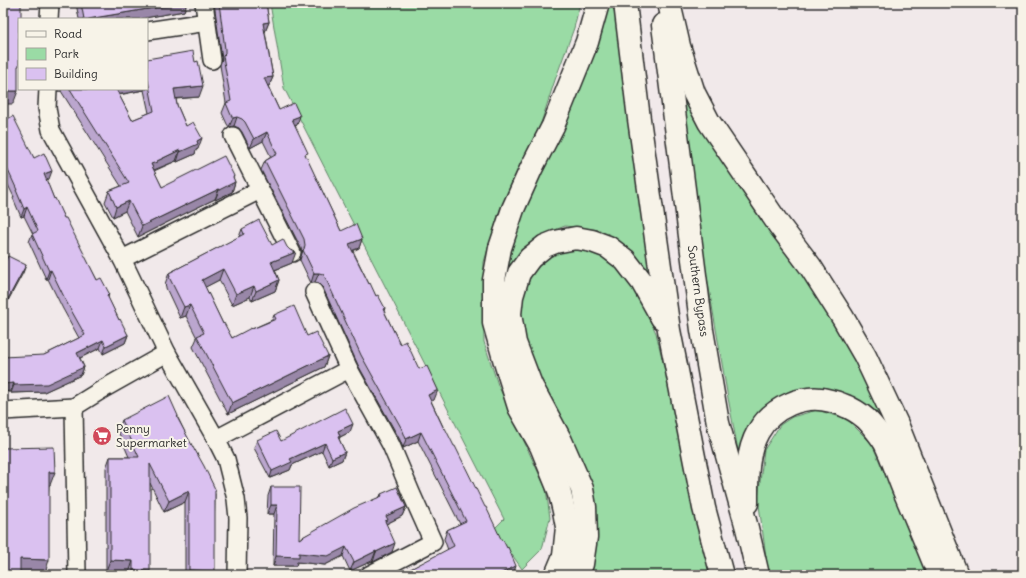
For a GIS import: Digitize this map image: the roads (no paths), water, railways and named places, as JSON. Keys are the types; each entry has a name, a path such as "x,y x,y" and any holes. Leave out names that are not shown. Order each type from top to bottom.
{"highway":[{"path":"556,575 564,556 567,527 564,511 559,490 541,446 519,407 504,362 494,323 494,280 500,248 513,209 553,126 587,42 598,3"},
{"path":"625,3 639,119 669,330 704,508 722,575"},
{"name":"Southern Bypass","path":"660,3 702,330 718,423 747,528 758,575"},
{"path":"669,3 694,93 709,122 779,225 810,266 865,356 897,424 956,575"},
{"path":"578,575 582,564 586,537 583,495 578,478 561,441 531,385 515,343 510,314 512,296 519,272 530,258 545,246 555,242 576,238 592,241 608,247 625,260 642,282 669,330"},
{"path":"747,528 747,480 749,461 753,445 759,431 768,420 786,406 804,400 831,400 854,410 869,422 884,442 939,575"}],"street":[{"path":"50,3 50,18"},
{"path":"204,3 212,60"},
{"path":"148,31 207,22"},
{"path":"48,90 47,108 51,130 122,259 168,353 226,459 236,499 238,518 237,575"},
{"path":"233,136 292,253"},
{"path":"122,259 260,190"},
{"path":"314,292 349,369 391,445 433,542 368,575"},
{"path":"3,411 74,407 168,353"},
{"path":"216,439 349,369"},
{"path":"74,407 77,575"}],"place":[{"name":"Penny Supermarket","path":"102,436"}]}
